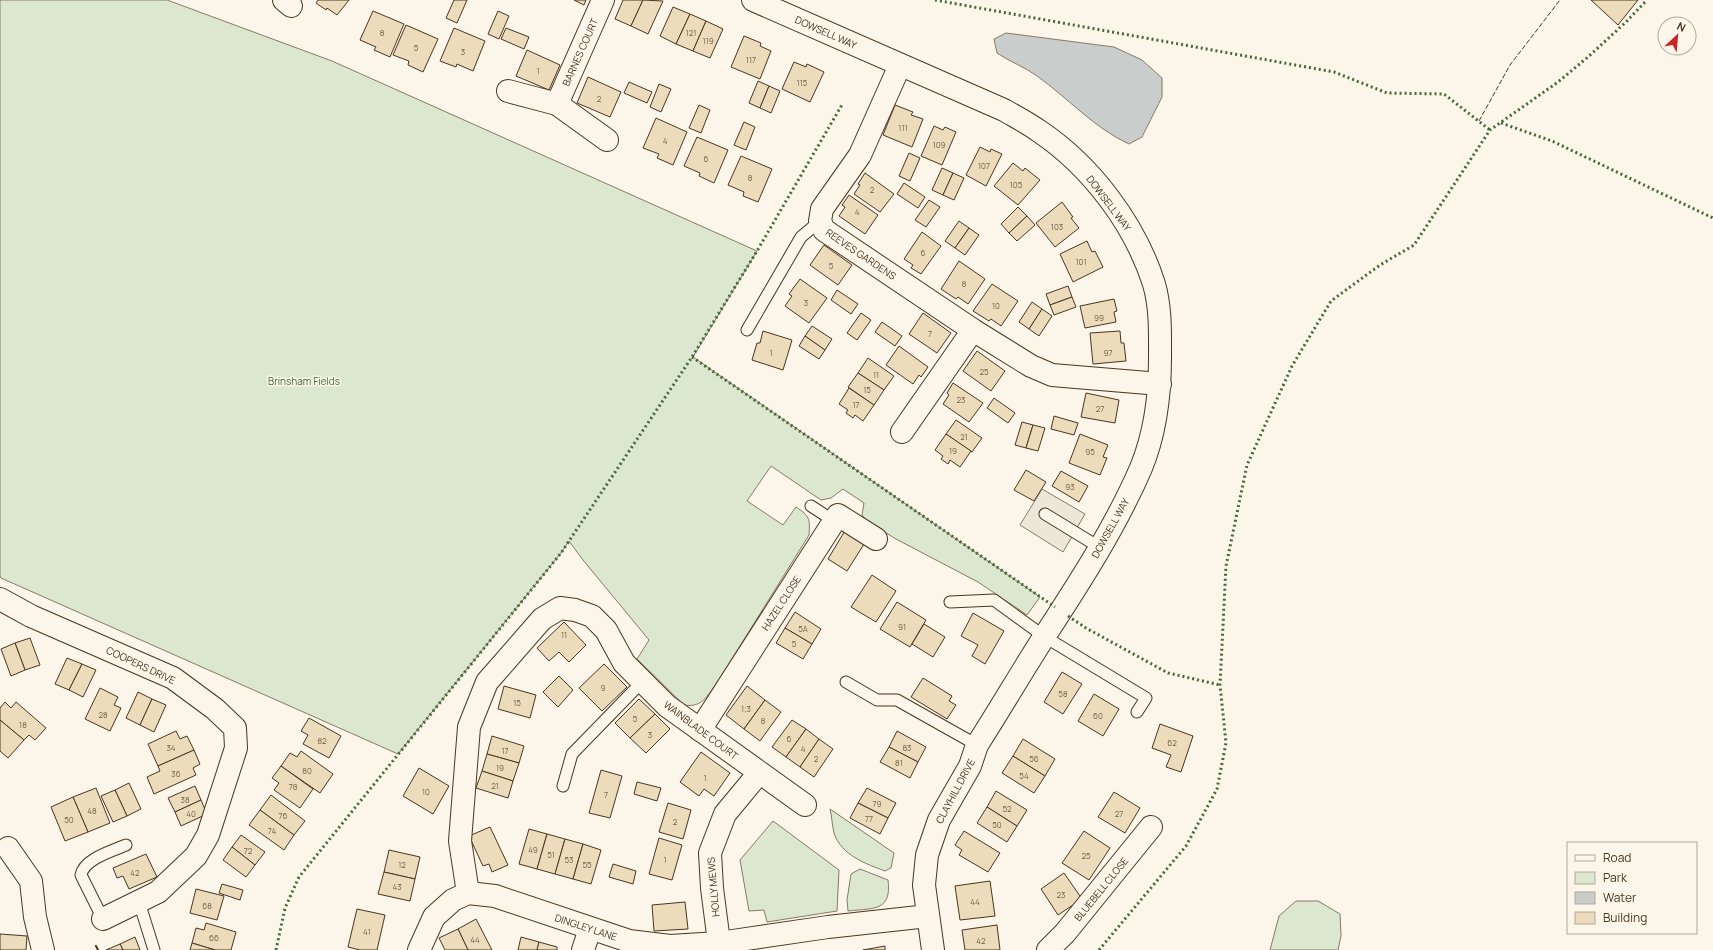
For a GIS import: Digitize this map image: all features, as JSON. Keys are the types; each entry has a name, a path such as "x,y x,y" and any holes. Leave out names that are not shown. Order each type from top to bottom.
{"street":[{"name":"BARNES COURT","path":"557,104 603,0"},
{"name":"DOWSELL WAY","path":"753,0 1004,110 1040,131 1070,156 1098,185 1121,216 1138,244 1154,285 1160,324 1160,384 1153,427 1141,467 1114,522 1048,632"},
{"name":"REEVES GARDENS","path":"900,65 860,155 822,209 820,221 824,230 973,330 1031,366 1052,375 1160,384"},
{"path":"508,91 557,104 607,140"},
{"path":"902,432 973,330"},
{"path":"834,521 838,515 876,539"},
{"name":"HAZEL CLOSE","path":"700,730 834,521"},
{"name":"COOPERS DRIVE","path":"0,599 31,616 173,678 215,709 236,728 236,748 208,835 196,856 158,892 103,919"},
{"name":"WAINBLADE COURT","path":"468,893 460,841 469,727 487,682 542,619 560,608 575,610 592,616 606,630 624,663 667,706 805,805"},
{"name":"CLAYHILL DRIVE","path":"933,950 924,885 927,855 938,820 970,766 977,745 1048,632"},
{"name":"HOLLY MEWS","path":"720,947 712,888 710,853 725,814 759,773"},
{"name":"BLUEBELL CLOSE","path":"1048,950 1065,934 1151,827"},
{"path":"8,848 31,881 35,917 43,950"},
{"path":"419,950 434,917 453,900 468,893"},
{"name":"DINGLEY LANE","path":"468,893 495,896 629,941 670,946 720,947 828,927 928,916"},
{"path":"583,950 590,929"}],"lane":[{"path":"747,330 801,237 820,221"},
{"path":"811,506 834,521"},
{"path":"1045,514 1099,547"},
{"path":"950,602 994,600 1048,632 1146,698 1137,712"},
{"path":"563,786 572,754 643,681"},
{"path":"846,682 877,700 897,700 977,745"},
{"name":"COOPERS DRIVE","path":"103,919 81,875 82,869 87,863 126,845"},
{"path":"139,902 154,950"}],"green space":[{"name":"Brinsham Fields","path":"0,0 167,0 332,61 757,251 693,357 1040,597 1027,615 978,582 896,539 868,522 862,515 864,503 843,489 831,498 821,500 771,466 747,501 783,525 796,507 808,518 809,535 717,683 704,700 695,705 684,705 637,659 649,640 569,541 561,553 398,754 1,578"},
{"path":"830,809 894,853 891,868 885,871 862,862 848,853 837,841 834,833"},
{"path":"773,821 839,870 837,911 767,922 764,910 749,911 740,860"},
{"path":"860,869 888,880 887,898 884,903 873,908 848,911 847,900 851,874"},
{"path":"1296,901 1318,901 1340,914 1341,936 1338,950 1270,950 1279,916"}],"shaded area":[{"path":"1042,489 1085,514 1063,552 1020,525"}],"water":[{"path":"1006,33 1114,47 1142,60 1162,78 1162,97 1142,137 1129,144 1116,137 1104,130 1037,76 997,53 994,39"}],"building":[{"path":"318,0 349,0 337,15 316,3"},
{"path":"454,0 467,0 457,23 446,18"},
{"path":"574,0 586,0 584,5"},
{"path":"623,0 643,0 631,26 615,19"},
{"path":"643,0 663,1 648,34 631,26"},
{"path":"1591,0 1638,0 1618,25"},
{"path":"673,7 690,14 676,44 660,36"},
{"path":"373,11 404,24 390,57 374,50 376,47 360,40"},
{"path":"498,11 509,16 499,39 488,34"},
{"path":"690,14 706,21 693,51 676,44"},
{"path":"706,21 723,29 710,58 693,51"},
{"path":"406,25 438,39 423,72 408,65 409,61 393,55"},
{"path":"454,28 485,41 473,71 457,64 456,67 440,61"},
{"path":"506,28 529,37 524,49 501,39"},
{"path":"744,36 761,43 760,46 771,51 760,79 731,67"},
{"path":"527,50 560,65 549,90 516,76"},
{"path":"794,62 806,67 807,64 824,72 810,102 782,89"},
{"path":"588,77 621,92 610,117 577,103"},
{"path":"758,81 769,86 760,108 749,103"},
{"path":"629,82 652,92 647,103 624,93"},
{"path":"659,84 671,89 661,112 650,107"},
{"path":"769,86 780,91 771,113 760,108"},
{"path":"699,105 710,110 701,133 689,128"},
{"path":"895,105 913,112 911,115 923,119 912,147 883,135"},
{"path":"656,118 687,132 673,165 657,158 659,154 643,148"},
{"path":"744,122 755,127 746,150 734,145"},
{"path":"934,126 943,130 945,127 956,132 942,165 921,156"},
{"path":"697,137 728,150 714,183 699,176 700,173 684,166"},
{"path":"980,147 990,152 991,149 1002,154 986,186 966,175"},
{"path":"909,153 920,158 910,181 899,176"},
{"path":"741,156 772,169 758,202 743,196 744,192 728,185"},
{"path":"1013,163 1023,171 1025,168 1040,180 1018,205 994,186"},
{"path":"942,168 953,173 943,195 932,190"},
{"path":"865,173 894,194 880,212 854,194"},
{"path":"953,173 964,178 954,200 943,195"},
{"path":"904,183 925,197 918,208 897,194"},
{"path":"849,195 878,215 865,234 839,216 845,207 842,205"},
{"path":"929,200 940,207 926,227 915,220"},
{"path":"1062,202 1073,217 1071,218 1079,228 1055,247 1036,223"},
{"path":"1018,207 1027,216 1009,233 1001,224"},
{"path":"1027,216 1035,225 1017,241 1009,233"},
{"path":"959,221 969,228 955,248 945,241"},
{"path":"969,228 979,235 965,255 955,248"},
{"path":"922,232 941,246 921,274 911,268 913,265 904,259"},
{"path":"1087,241 1092,252 1095,251 1103,267 1073,282 1060,254"},
{"path":"824,245 852,265 838,285 810,265"},
{"path":"959,261 985,279 968,304 958,297 956,299 941,289"},
{"path":"800,279 827,298 809,323 785,306 792,296 789,294"},
{"path":"992,284 1018,301 1001,326 991,319 989,321 973,311"},
{"path":"1068,286 1072,297 1050,305 1046,294"},
{"path":"837,290 858,304 851,314 831,300"},
{"path":"1072,297 1076,307 1054,315 1050,305"},
{"path":"1114,299 1117,311 1114,312 1116,322 1085,328 1080,306"},
{"path":"1032,302 1042,309 1029,329 1019,322"},
{"path":"1042,309 1052,316 1039,336 1029,329"},
{"path":"861,313 871,320 857,340 847,333"},
{"path":"923,313 951,333 937,353 909,334"},
{"path":"882,322 902,336 895,346 875,332"},
{"path":"812,326 832,339 825,350 805,336"},
{"path":"763,331 792,340 783,370 752,360 757,343 760,343"},
{"path":"1120,331 1121,343 1124,343 1126,361 1093,364 1090,333"},
{"path":"805,336 825,350 819,359 799,346"},
{"path":"899,346 928,367 921,377 919,375 913,384 886,365"},
{"path":"977,351 1005,371 991,391 963,371"},
{"path":"868,358 894,376 884,390 858,373"},
{"path":"858,373 884,390 874,405 848,387"},
{"path":"953,383 983,403 969,422 943,404 949,395 947,393"},
{"path":"849,388 874,405 863,421 855,415 853,418 846,413 848,410 839,404"},
{"path":"1086,393 1119,400 1115,423 1081,417"},
{"path":"994,398 1015,413 1008,423 987,408"},
{"path":"1054,416 1078,423 1074,435 1051,429"},
{"path":"956,420 982,438 972,452 946,434"},
{"path":"1022,422 1033,425 1026,448 1015,445"},
{"path":"1033,425 1045,428 1038,451 1026,448"},
{"path":"946,434 971,451 960,467 950,460 948,464 941,459 943,456 935,450"},
{"path":"1080,434 1108,445 1103,457 1107,458 1100,475 1069,463"},
{"path":"1026,470 1046,482 1034,501 1014,490"},
{"path":"1061,471 1088,486 1079,502 1052,486"},
{"path":"846,529 866,541 847,571 828,559"},
{"path":"872,575 896,591 876,622 851,607"},
{"path":"897,602 926,620 910,647 880,629"},
{"path":"795,612 821,629 812,644 785,628"},
{"path":"973,613 1004,631 985,664 972,656 978,645 961,636"},
{"path":"564,622 586,645 569,662 559,652 549,661 537,648"},
{"path":"924,624 945,637 933,657 912,644"},
{"path":"785,628 812,644 803,659 776,643"},
{"path":"30,638 40,665 25,670 15,643"},
{"path":"15,643 25,670 11,676 1,649"},
{"path":"67,658 82,664 69,690 55,684"},
{"path":"82,664 96,670 83,697 69,690"},
{"path":"604,664 627,687 602,711 579,688"},
{"path":"1062,672 1082,684 1063,714 1044,702"},
{"path":"559,676 573,690 558,707 543,692"},
{"path":"923,678 952,696 949,701 956,705 947,719 911,697"},
{"path":"504,686 536,695 530,718 498,709"},
{"path":"747,686 765,700 744,729 726,715"},
{"path":"100,688 118,697 114,705 121,708 110,731 85,719"},
{"path":"138,692 152,699 140,725 126,718"},
{"path":"1094,694 1119,709 1103,736 1078,721"},
{"path":"152,699 166,705 154,732 140,725"},
{"path":"639,699 655,714 630,738 615,723"},
{"path":"765,700 781,712 760,741 744,729"},
{"path":"5,702 11,708 16,702 46,728 35,740 29,735 24,740 0,720 0,708"},
{"path":"655,714 670,729 646,753 630,738"},
{"path":"309,718 341,736 329,758 303,744 308,735 301,731"},
{"path":"0,720 24,740 8,758 0,751"},
{"path":"792,720 806,729 786,757 772,747"},
{"path":"1160,724 1193,736 1181,772 1166,767 1171,755 1152,748"},
{"path":"806,729 819,739 800,767 786,757"},
{"path":"176,731 180,739 187,736 194,750 158,766 148,744"},
{"path":"897,731 926,747 918,762 889,747"},
{"path":"492,736 524,746 519,763 487,754"},
{"path":"819,739 833,749 814,777 800,767"},
{"path":"1023,739 1055,759 1045,776 1013,756"},
{"path":"889,747 918,762 910,778 880,762"},
{"path":"194,750 200,764 193,768 196,775 154,794 147,777 160,771 158,766"},
{"path":"301,751 333,774 320,793 281,766 290,753 297,757"},
{"path":"701,752 730,773 714,796 704,789 699,796 680,782"},
{"path":"487,754 519,763 513,781 482,771"},
{"path":"1013,756 1045,776 1034,793 1002,773"},
{"path":"281,766 313,789 300,808 274,790 279,783 272,778"},
{"path":"419,768 449,786 433,814 403,796"},
{"path":"601,770 622,776 610,818 589,813"},
{"path":"482,771 513,781 508,798 476,788"},
{"path":"637,782 661,788 657,801 634,794"},
{"path":"129,783 141,809 127,816 115,790"},
{"path":"195,786 201,800 175,812 168,798"},
{"path":"96,788 110,823 88,832 73,797"},
{"path":"867,788 896,803 888,818 858,803"},
{"path":"115,790 127,816 113,822 101,796"},
{"path":"996,791 1027,810 1017,826 987,807"},
{"path":"1114,792 1140,808 1125,833 1098,817"},
{"path":"271,795 305,821 294,835 260,810"},
{"path":"73,797 88,832 65,841 51,807"},
{"path":"201,800 207,814 181,826 175,812"},
{"path":"668,803 691,810 683,839 659,832"},
{"path":"858,803 888,818 880,834 850,818"},
{"path":"987,807 1017,826 1007,842 977,823"},
{"path":"260,810 294,835 284,850 249,825"},
{"path":"490,827 508,865 492,872 489,864 483,866 469,836"},
{"path":"529,829 547,834 537,869 519,864"},
{"path":"964,831 1000,853 988,872 959,855 962,850 955,845"},
{"path":"1084,831 1110,848 1089,880 1062,863"},
{"path":"547,834 565,839 555,874 537,869"},
{"path":"241,835 265,852 255,865 232,847"},
{"path":"659,838 682,845 672,880 649,874"},
{"path":"565,839 583,844 573,879 555,874"},
{"path":"583,844 601,850 591,884 573,879"},
{"path":"232,847 255,865 246,877 223,860"},
{"path":"389,850 420,857 415,879 384,872"},
{"path":"146,854 157,877 129,889 123,876 117,878 113,868"},
{"path":"613,864 636,871 633,884 609,877"},
{"path":"384,872 415,879 410,901 378,894"},
{"path":"1064,873 1082,899 1058,915 1041,889"},
{"path":"990,881 995,916 960,920 955,886"},
{"path":"222,884 243,890 240,900 219,893"},
{"path":"196,889 224,896 217,920 190,913"},
{"path":"685,902 688,929 654,931 652,905"},
{"path":"357,909 385,915 377,950 360,950 348,947"},
{"path":"476,919 492,950 468,950 458,929"},
{"path":"206,923 236,932 231,950 215,950 192,943 196,928 204,930"},
{"path":"997,925 1000,950 965,950 962,930"},
{"path":"458,929 468,950 445,950 439,938"},
{"path":"0,934 27,936 26,950 0,950"},
{"path":"135,937 140,950 123,950 120,944"},
{"path":"521,937 539,942 537,950 518,950"},
{"path":"539,942 557,947 557,950 537,950"},
{"path":"192,943 215,950 190,950"},
{"path":"120,944 123,950 106,950"},
{"path":"885,946 885,950 863,950"}],"hedge":[{"path":"935,0 1334,72 1387,93 1444,94 1490,130"},
{"path":"1099,950 1186,846 1217,789 1226,743 1220,685 1226,566 1247,465 1292,366 1331,301 1380,265 1414,245 1490,130 1558,82 1626,22 1647,0"},
{"path":"276,950 285,908 299,877 561,553 692,357 757,251 843,103"},
{"path":"1501,123 1552,141 1713,218"},
{"path":"692,357 1055,607"},
{"path":"1068,616 1086,628 1168,673 1220,685"}],"fence":[{"path":"1479,121 1510,65 1560,0"}],"wall":[{"path":"96,946 98,950"}]}
